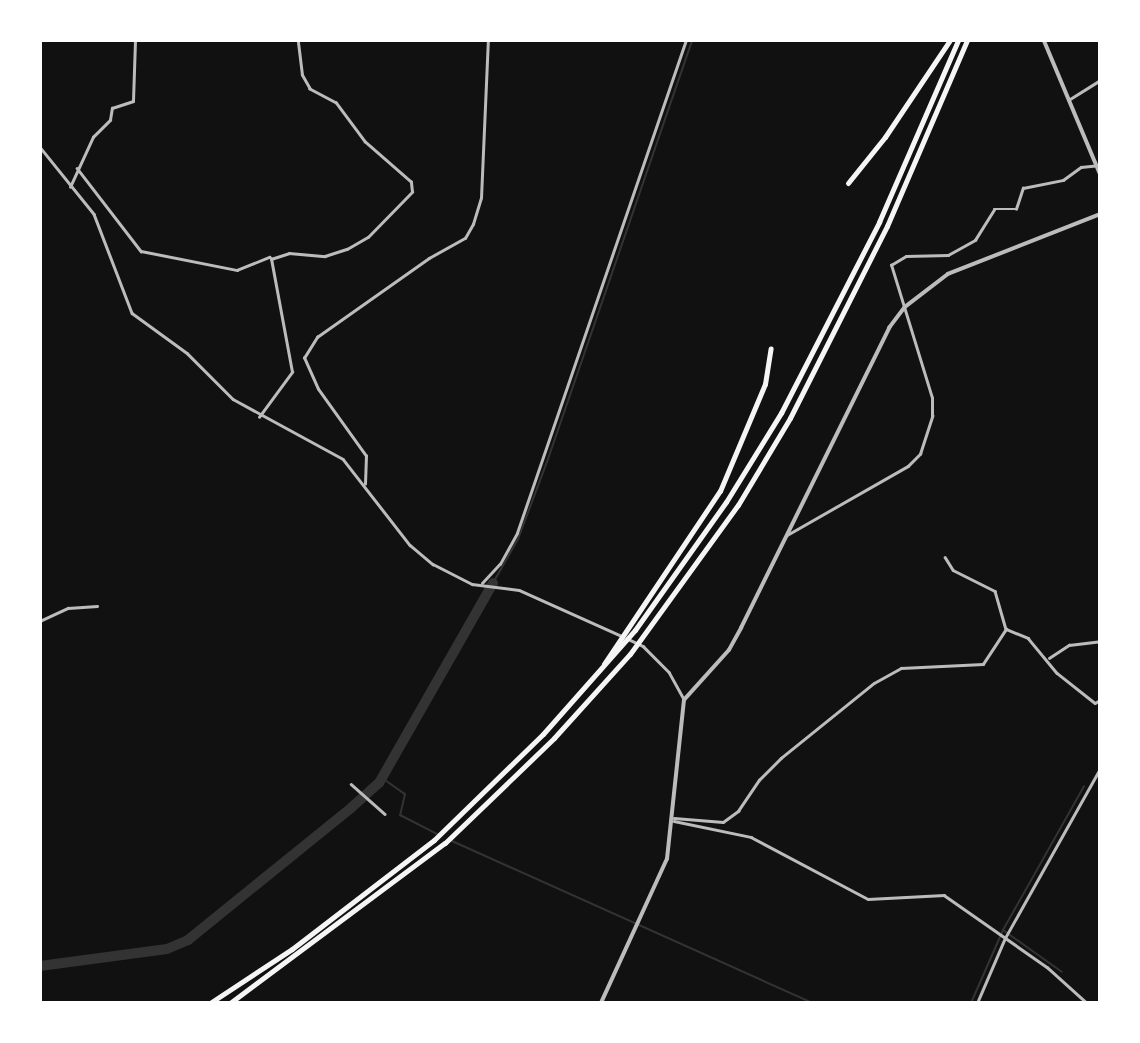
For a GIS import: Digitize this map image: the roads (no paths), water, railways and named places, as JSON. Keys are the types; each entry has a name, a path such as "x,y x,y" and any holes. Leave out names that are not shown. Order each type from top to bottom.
{"highway":[{"path":"848,183 885,137 950,40"},
{"path":"210,1003 292,949 434,840 592,682 726,502 781,413 879,222 958,40"},
{"path":"230,1003 444,843 554,738 630,654 738,505 790,418 887,226 967,40"},
{"path":"633,629 720,491 765,384 771,348"}],"street":[{"path":"70,187 93,136 110,120 112,108 133,101 135,40"},
{"path":"259,417 292,372 271,259 289,253 325,256 347,249 368,237 412,191 411,182 365,142 336,103 310,89 302,75 298,40"},
{"path":"365,484 366,456 318,388 304,358 317,337 429,258 465,238 473,224 481,198 488,40"},
{"path":"484,583 500,564 517,533 686,40"},
{"path":"1044,40 1100,173"},
{"path":"1070,99 1100,80"},
{"path":"40,147 94,214 132,313 187,353 233,399 259,417 344,459 410,545 455,577 519,590 643,646 669,671 684,700 674,820 667,859 601,1003"},
{"path":"787,535 908,466 920,454 932,416 932,398 891,265 906,256 948,255 975,240 987,227 994,209 1017,209 1023,188 1063,180 1081,167 1098,166"},
{"path":"77,168 141,251 237,270 269,257"},
{"path":"684,700 729,650 889,328 905,307 948,274 1100,214"},
{"path":"946,557 953,570 995,591 1006,629"},
{"path":"40,621 68,608 97,606"},
{"path":"674,820 723,822 738,811 758,780 781,758 874,683 901,668 982,664 1006,629"},
{"path":"1006,629 1028,638 1088,698 1100,701"},
{"path":"1048,659 1069,645 1100,641"},
{"path":"976,1003 1004,935 1100,769"},
{"path":"352,784 385,814"},
{"path":"674,820 751,837 867,899 944,895 1004,935 1087,1003"}],"waterway":[{"path":"493,583 518,539 548,459 692,40"},
{"path":"40,966 167,949 188,940 351,808 379,783 493,583"},
{"path":"382,778 405,794 400,815 437,834"},
{"path":"971,1003 1003,930 1084,786"},
{"path":"452,841 812,1003"},
{"path":"1003,930 1062,972"}]}
